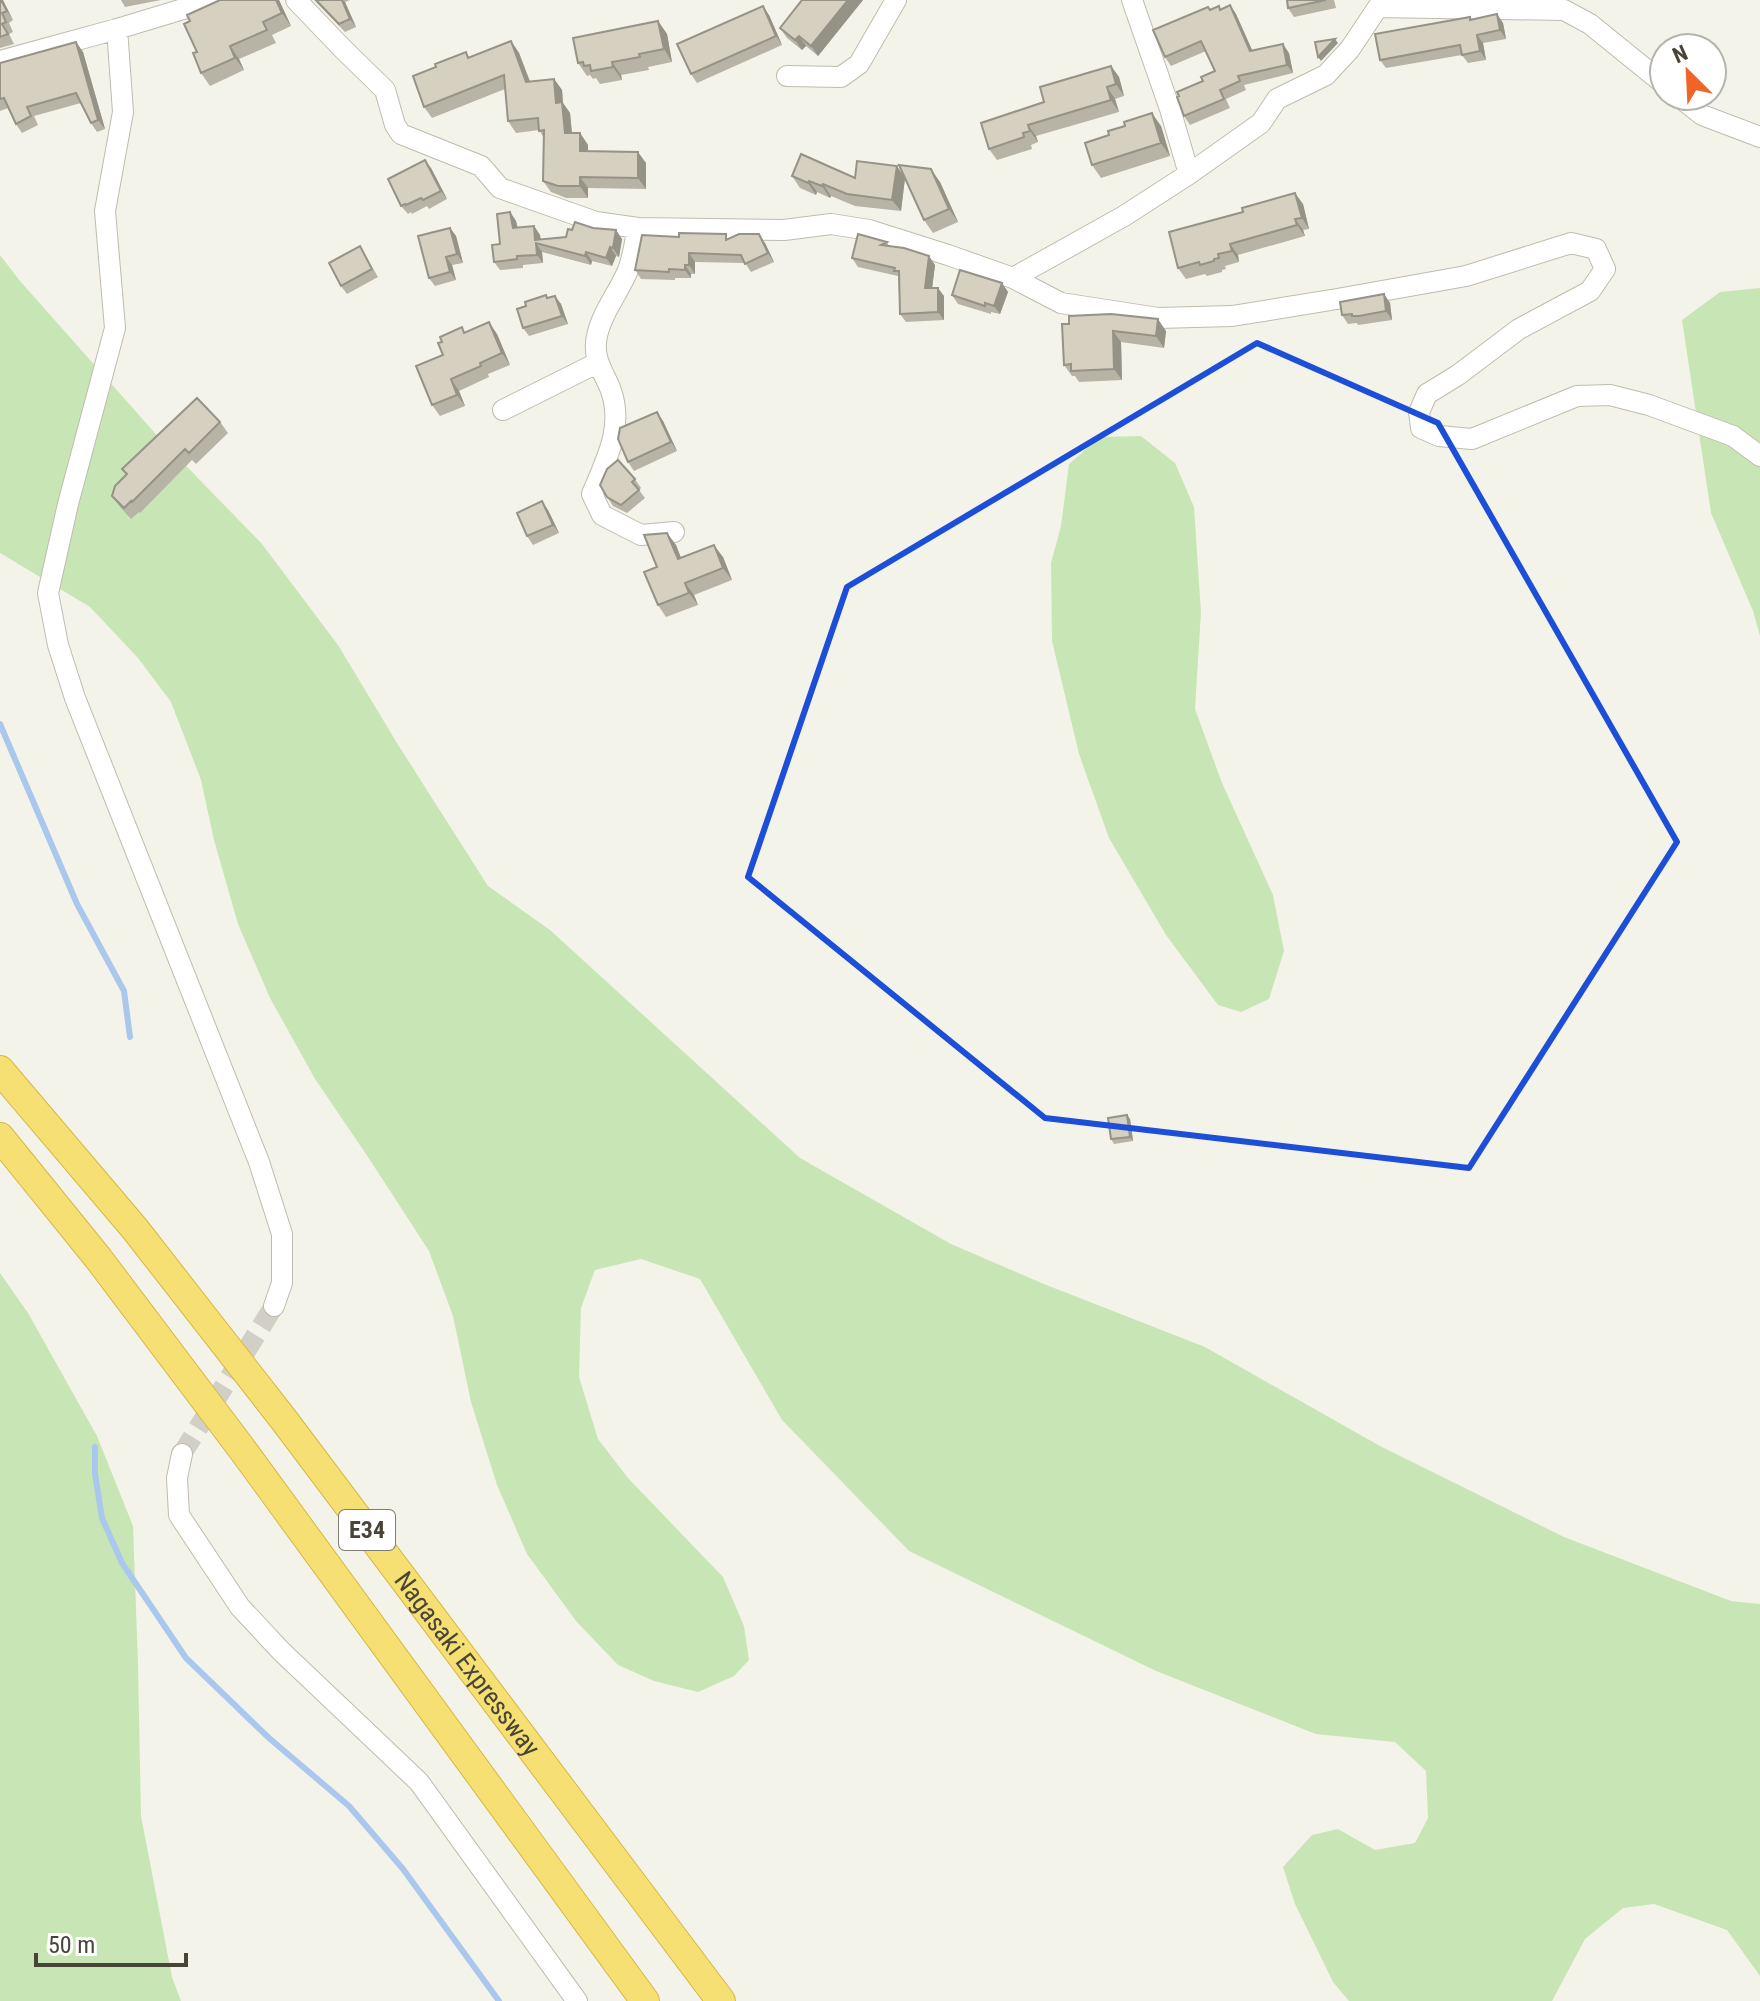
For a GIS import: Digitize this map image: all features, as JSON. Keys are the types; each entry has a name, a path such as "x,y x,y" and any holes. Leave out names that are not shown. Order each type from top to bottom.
{"highway":[{"name":"Nagasaki Expressway","path":"0,1070 135,1229 284,1420 721,2001"},
{"name":"Nagasaki Expressway","path":"0,1137 98,1258 232,1436 645,2001"}],"street":[{"path":"0,61 213,0"},
{"path":"296,0 385,90 395,125 401,134 481,166 500,188 596,222 638,228 784,230 831,224 869,230 1013,278 1061,303 1158,318 1232,316 1466,276 1571,243 1596,249 1605,269 1590,291 1519,329 1427,394 1419,412 1421,428 1439,436 1472,439 1577,396 1610,395 1649,405 1733,436 1760,456"},
{"path":"787,76 841,77 859,64 896,0"},
{"path":"1132,0 1189,174"},
{"path":"1013,278 1124,216 1189,174 1261,123 1277,99 1326,75 1350,49 1377,3 1564,10 1590,24 1648,71"},
{"path":"117,29 123,112 105,211 115,328 48,593 58,645 75,698 259,1162 282,1234 282,1283 274,1306"},
{"path":"1698,112 1760,137"},
{"path":"638,228 629,268 614,294 596,338 597,363 611,390 615,407 615,439 592,494 602,515 641,535 674,532"},
{"path":"503,410 597,363"},
{"path":"182,1454 177,1478 179,1515 240,1607 281,1651 419,1782 577,2001"}],"highlighted area":[{"path":"1257,343 1438,423 1677,842 1469,1168 1045,1118 748,877 847,587"}],"green space":[{"path":"0,255 162,441 262,544 338,645 488,886 550,930 800,1158 951,1244 1205,1347 1380,1446 1564,1537 1731,1601 1760,1604 1760,1976 1727,1930 1654,1904 1623,1908 1585,1939 1552,2001 1349,2001 1333,1982 1295,1904 1283,1867 1312,1835 1338,1829 1375,1850 1415,1843 1428,1818 1426,1771 1395,1742 1316,1734 1156,1671 909,1551 782,1420 700,1279 641,1259 595,1270 581,1308 579,1377 598,1439 628,1478 723,1577 744,1626 749,1660 734,1676 698,1692 654,1681 618,1665 576,1621 527,1554 497,1485 471,1402 453,1316 429,1251 315,1079 270,998 238,924 201,780 171,702 138,658 90,607 0,553"},
{"path":"1760,288 1760,636 1753,611 1711,513 1682,320 1720,292"},
{"path":"1141,436 1175,463 1194,507 1201,612 1195,709 1222,783 1273,895 1284,951 1269,999 1241,1012 1218,1005 1166,935 1109,838 1079,754 1052,641 1051,563 1061,526 1069,464 1100,437"},
{"path":"0,1273 28,1313 97,1436 133,1526 141,1816 172,1977 181,2001 0,2001"}],"building":[{"path":"0,0 7,11 2,13 6,22 2,24 8,34 0,37"},
{"path":"220,0 276,0 282,13 263,22 267,30 230,46 235,58 201,73 193,53 197,52 184,24 190,21 187,15"},
{"path":"316,0 342,0 350,19 339,24"},
{"path":"802,0 848,0 811,46 799,36 795,40 780,28"},
{"path":"1287,0 1326,0 1288,8"},
{"path":"1230,5 1250,51 1283,44 1287,65 1238,76 1240,81 1220,90 1224,99 1184,116 1177,92 1203,81 1201,77 1215,71 1201,41 1165,57 1153,30 1208,7 1210,10 1219,6 1220,10"},
{"path":"763,6 776,36 691,74 677,44"},
{"path":"1497,14 1500,30 1477,35 1480,51 1462,55 1460,45 1380,60 1375,34"},
{"path":"658,21 664,49 612,62 613,67 591,71 590,65 578,63 573,38"},
{"path":"1335,39 1318,57 1315,42"},
{"path":"511,41 526,82 554,79 556,103 562,102 565,133 580,133 580,151 638,152 638,178 580,177 580,186 558,186 543,181 544,130 539,131 538,118 508,121 504,75 424,107 413,76 466,52 468,58"},
{"path":"76,42 98,120 91,123 76,93 27,107 31,116 16,124 4,98 0,99 0,63"},
{"path":"1111,66 1116,84 1107,87 1111,100 1028,125 1030,131 1023,133 1024,137 989,149 981,123 1044,102 1040,87"},
{"path":"1152,113 1161,143 1092,165 1085,143 1109,135 1108,131 1125,126 1124,122"},
{"path":"801,154 855,178 857,161 897,166 892,200 847,194 792,176"},
{"path":"425,160 441,191 401,206 388,179"},
{"path":"899,165 931,169 949,209 924,220"},
{"path":"1295,193 1302,218 1295,219 1297,225 1230,244 1232,251 1218,254 1219,258 1214,261 1178,268 1169,232 1243,212 1242,208"},
{"path":"510,212 513,228 534,226 535,240 566,237 568,229 572,230 575,222 593,228 616,230 613,248 610,247 606,258 586,252 585,256 536,243 537,255 494,262 492,245 500,244 497,214"},
{"path":"450,228 457,254 446,257 450,272 429,278 418,236"},
{"path":"679,233 726,234 726,240 739,234 759,234 768,253 745,264 741,255 689,253 689,265 685,265 685,270 635,270 642,235 679,237"},
{"path":"858,234 887,242 881,245 929,256 925,288 938,288 938,312 900,314 899,271 852,258"},
{"path":"360,246 372,269 341,286 329,263"},
{"path":"960,270 1002,283 994,306 952,295"},
{"path":"1384,294 1386,311 1359,316 1342,315 1340,302"},
{"path":"546,295 547,298 555,296 562,316 523,328 517,309 526,306 525,302"},
{"path":"1111,314 1158,319 1156,336 1113,331 1114,369 1071,371 1071,364 1064,365 1062,324 1069,324 1069,316"},
{"path":"489,322 502,353 451,379 457,395 432,405 416,366 443,355 438,343 442,342 440,337 462,327 464,333"},
{"path":"197,398 220,422 189,453 185,449 124,508 112,496 115,486 127,474 122,469"},
{"path":"657,412 671,442 628,462 618,439 620,428"},
{"path":"618,460 635,479 632,482 639,490 621,505 607,497 600,485 607,469"},
{"path":"542,501 553,525 527,536 517,513"},
{"path":"667,533 678,559 714,545 723,568 685,583 689,593 658,605 644,572 657,567 644,535"},
{"path":"1127,1115 1130,1137 1111,1139 1108,1118"}],"waterway":[{"path":"0,724 77,904 124,991 130,1037"},
{"path":"95,1447 95,1474 102,1518 122,1563 186,1658 269,1738 349,1806 403,1869 499,2001"}],"tunnel":[{"path":"182,1454 274,1306"}]}
